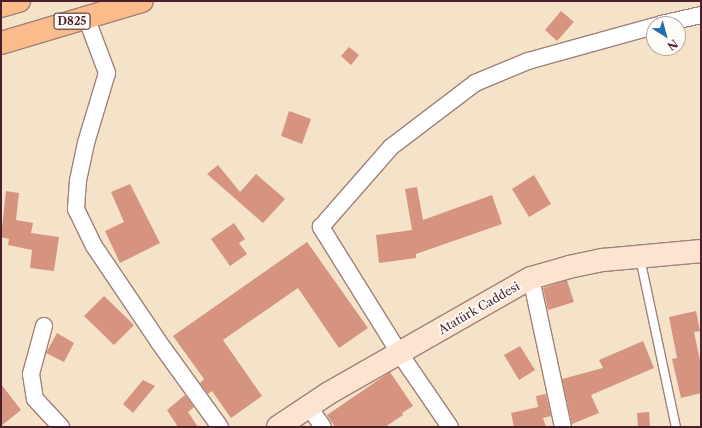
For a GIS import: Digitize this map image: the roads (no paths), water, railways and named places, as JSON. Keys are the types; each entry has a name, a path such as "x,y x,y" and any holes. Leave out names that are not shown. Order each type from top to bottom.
{"highway":[{"path":"1,6 19,1"},
{"name":"D825","path":"1,42 142,1"}],"main road":[{"name":"Atatürk Caddesi","path":"278,427 309,407 531,278 569,267 640,256 701,251"}],"street":[{"path":"686,18 701,15"},
{"path":"86,17 107,73 86,143 78,180 76,209 94,246 158,341 220,427"},
{"path":"450,427 400,354 321,227 391,147 475,83 528,61 646,28"},
{"path":"531,278 563,427"},
{"path":"44,326 31,374 35,399 61,427"},
{"path":"309,407 323,427"}],"lane":[{"path":"640,256 676,427"}]}
